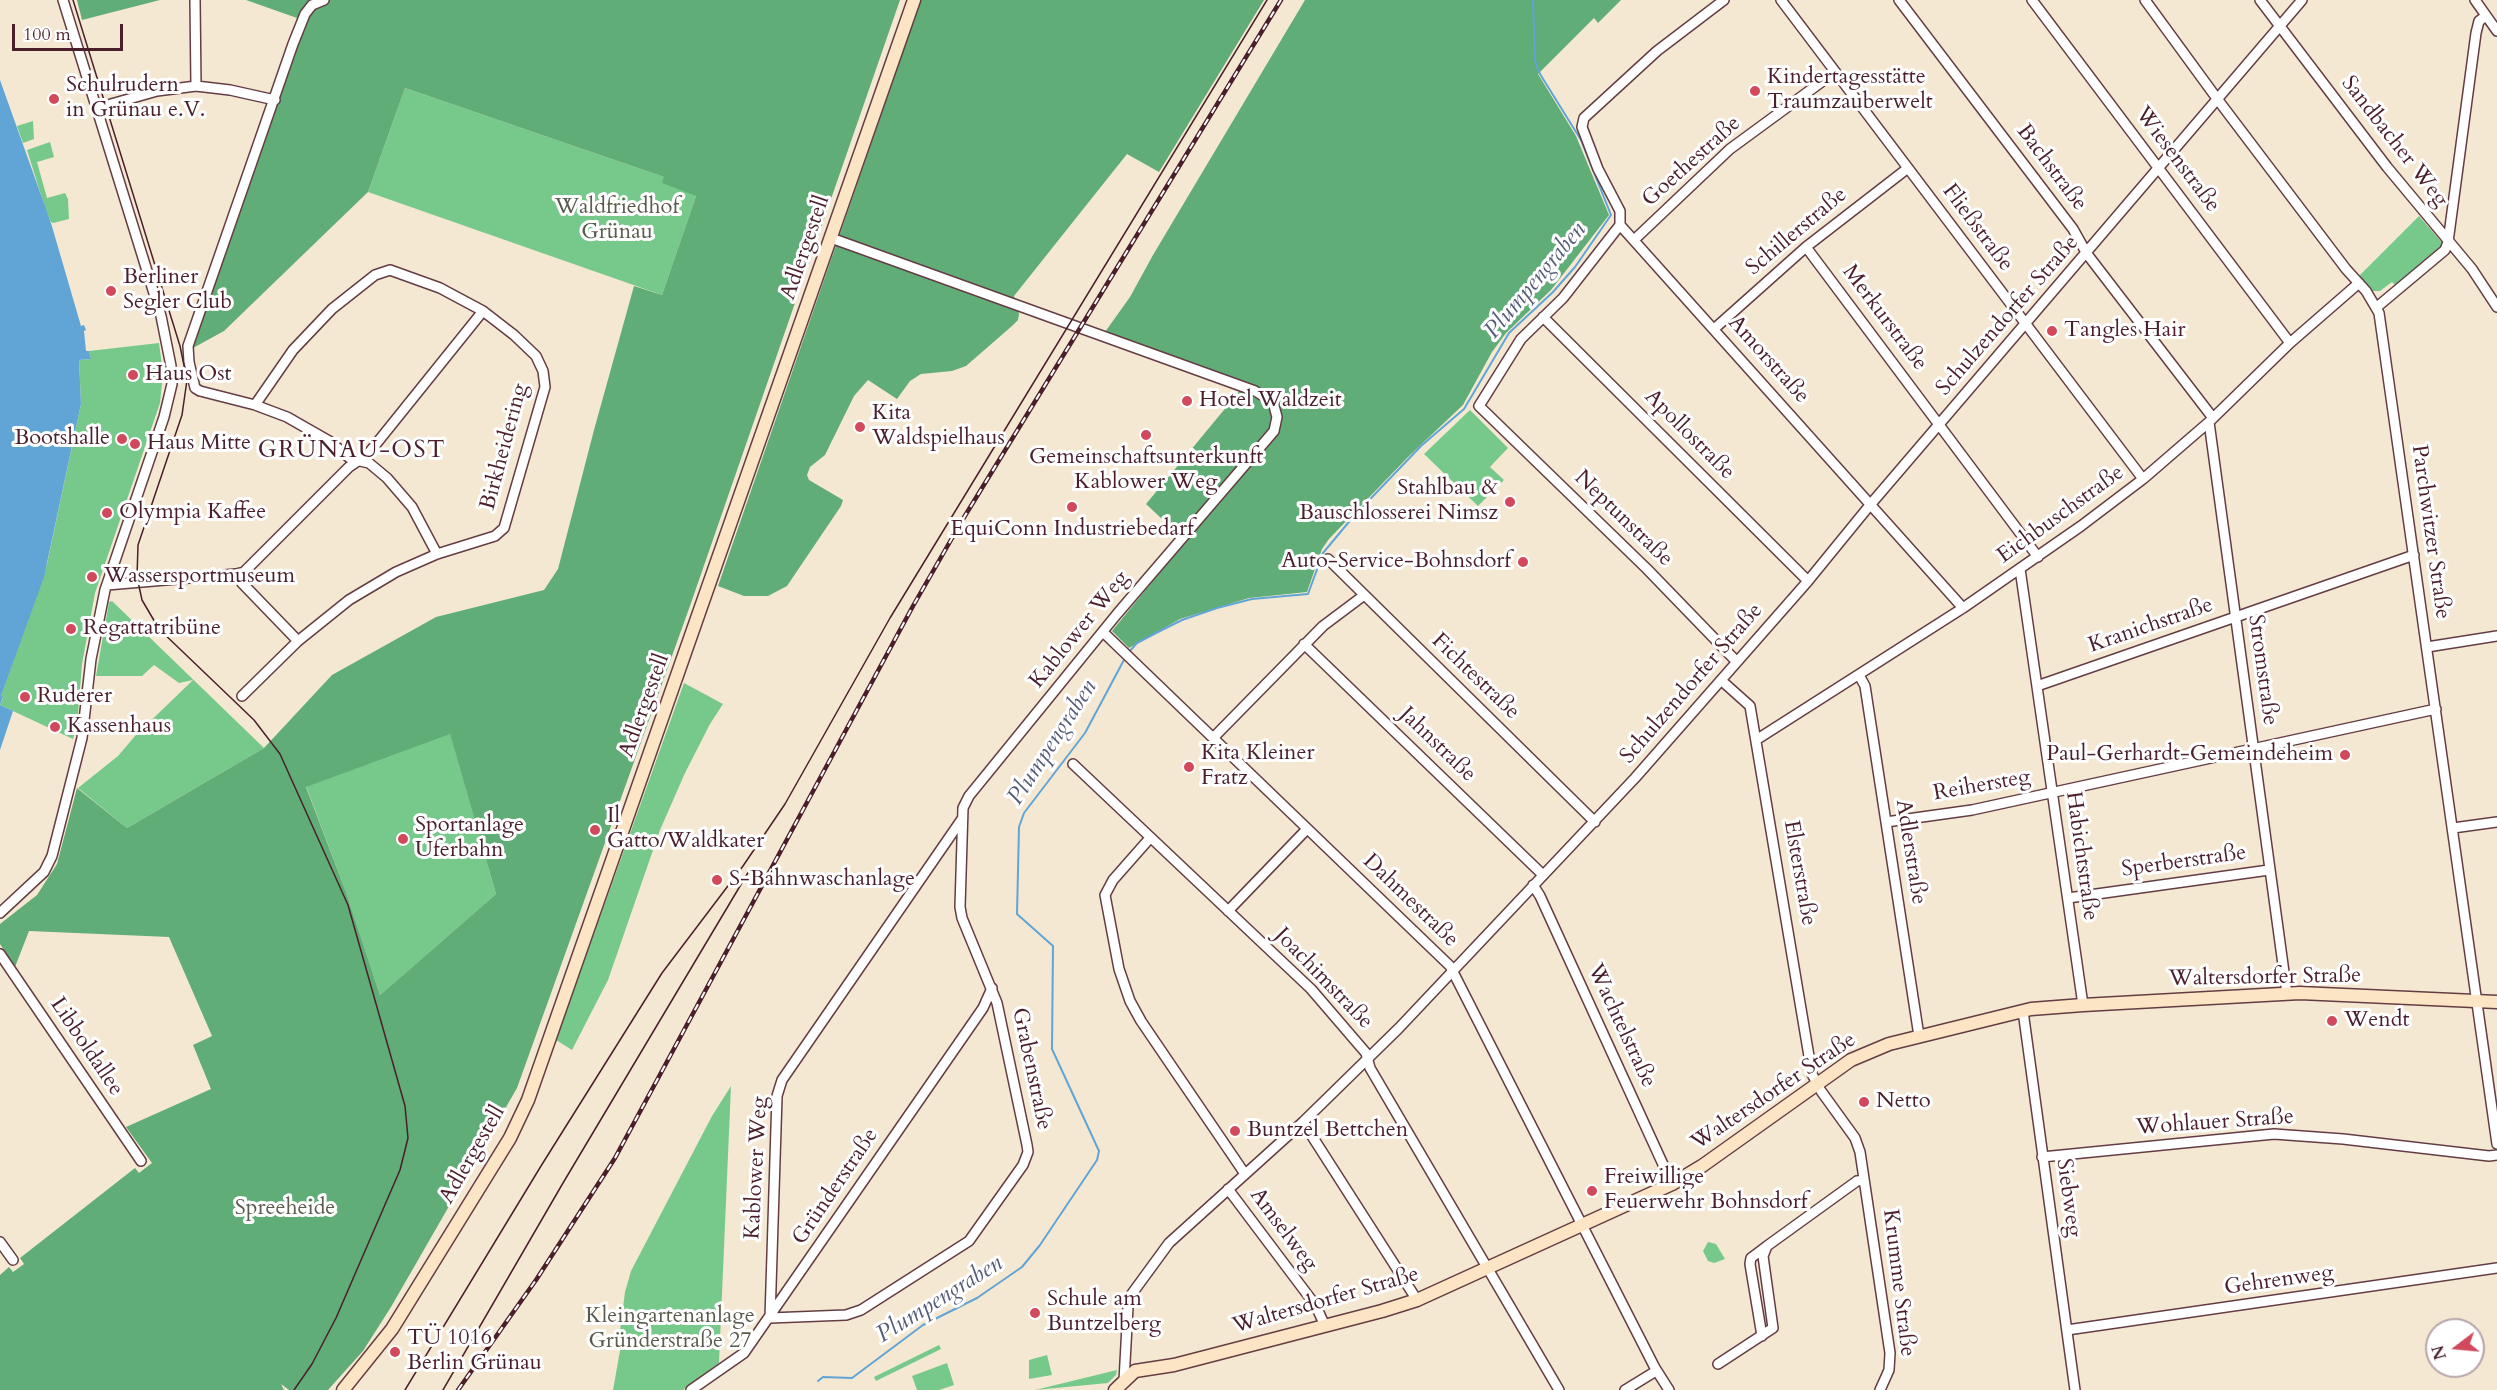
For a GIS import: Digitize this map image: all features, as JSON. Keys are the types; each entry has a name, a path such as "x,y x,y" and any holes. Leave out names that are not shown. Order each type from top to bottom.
{"main road":[{"name":"Adlergestell","path":"343,1390 392,1329 510,1138 528,1100 914,0"},
{"name":"Waltersdorfer Straße","path":"1115,1390 1136,1371 1174,1365 1392,1309 1417,1300 1672,1184 1702,1166 1816,1084 1865,1053 1919,1036 2023,1011 2083,1005 2288,994 2497,1002"}],"street":[{"path":"0,913 44,872 52,856 82,738 91,659 107,585 169,402 171,366 161,316 63,0"},
{"path":"195,0 196,86"},
{"path":"324,0 312,5 305,14 188,346 189,362 195,387 200,391 255,405 313,431 351,459 369,463 399,491 419,519 436,554"},
{"name":"Amorstraße","path":"1724,0 1657,51 1584,118 1582,127 1598,169 1620,211 1620,225 1963,608"},
{"name":"Fließstraße","path":"1781,0 2143,479"},
{"name":"Bachstraße","path":"1899,0 2073,229 2087,254 2211,420"},
{"name":"Wiesenstraße","path":"2032,0 2290,343"},
{"name":"Parchwitzer Straße","path":"2145,0 2218,100 2377,307 2497,1144"},
{"name":"Sandbacher Weg","path":"2260,0 2387,168 2472,269 2497,307"},
{"name":"Schulzendorfer Straße","path":"1124,1381 1128,1307 1133,1290 1169,1243 1303,1122 1368,1059 1595,822 1722,681 2302,0"},
{"path":"2475,0 2497,31"},
{"path":"2377,307 2445,250 2448,242 2476,33 2479,21 2486,16"},
{"name":"Goethestraße","path":"1634,240 1730,149 1835,72"},
{"path":"97,108 157,91 196,86 230,90 275,100"},
{"name":"Schillerstraße","path":"1714,329 1806,247 1908,168"},
{"path":"1543,317 1563,298 1620,225"},
{"name":"Kablower Weg","path":"770,1318 777,1096 782,1080 963,818 963,808 969,796 1183,536 1274,431 1277,417 1273,402 1255,391 831,238"},
{"name":"Merkurstraße","path":"1806,247 2038,557"},
{"name":"Birkheidering","path":"242,696 298,641 340,606 364,590 436,554 495,536 504,528 544,387 543,371 536,356 512,333 483,311 440,288 390,270 375,275 336,306 293,350 255,405"},
{"name":"Eichbuschstraße","path":"1756,740 1963,608 2038,557 2143,479 2211,420 2290,343 2359,283"},
{"path":"107,585 244,572 349,467 368,454 483,311"},
{"name":"Neptunstraße","path":"1543,317 1521,339 1479,406 1647,569 1737,662"},
{"name":"Apollostraße","path":"1543,317 1808,581"},
{"path":"171,366 189,362"},
{"name":"Stromstraße","path":"2211,420 2235,618 2288,994"},
{"name":"Kranichstraße","path":"2037,686 2414,555"},
{"name":"Fichtestraße","path":"1329,559 1363,596 1595,822"},
{"name":"Habichtstraße","path":"2020,569 2083,1005"},
{"path":"236,574 298,641"},
{"path":"1213,738 1304,644 1363,596"},
{"name":"Dahmestraße","path":"1104,633 1446,961 1656,1371 1669,1390"},
{"path":"2427,647 2497,636"},
{"name":"Jahnstraße","path":"1304,644 1543,875"},
{"name":"Adlerstraße","path":"1859,675 1865,686 1919,1036"},
{"name":"Elsterstraße","path":"1722,681 1750,706 1812,1074 1816,1084"},
{"name":"Reihersteg","path":"1886,822 1972,810 2436,709"},
{"name":"Joachimstraße","path":"1072,764 1311,989 1366,1053 1370,1068 1558,1390"},
{"name":"Grabenstraße","path":"770,1318 846,1316 877,1301 969,1242 1023,1165 1028,1152 992,988 962,918 960,907 963,818"},
{"path":"2453,828 2497,822"},
{"path":"1228,911 1306,829"},
{"path":"1150,838 1113,880 1106,895 1119,969 1130,1001 1141,1021 1245,1174"},
{"name":"Sperberstraße","path":"2068,898 2269,870"},
{"name":"Wachtelstraße","path":"1533,885 1672,1184"},
{"name":"Libboldallee","path":"0,954 141,1161"},
{"name":"Gründerstraße","path":"691,1390 744,1353 982,1008 992,988"},
{"name":"Siebweg","path":"2023,1011 2075,1390"},
{"name":"Krumme Straße","path":"1816,1084 1858,1146 1891,1360 1880,1390"},
{"path":"1303,1122 1417,1300"},
{"name":"Wohlauer Straße","path":"2042,1157 2274,1134 2497,1155"},
{"name":"Krumme Straße","path":"1762,1336 1750,1264 1751,1258 1857,1181 1864,1180"},
{"name":"Amselweg","path":"1228,1189 1316,1306 1325,1326"},
{"path":"0,1242 13,1260"},
{"path":"1718,1364 1773,1328 1763,1256 1767,1246"},
{"name":"Gehrenweg","path":"2067,1330 2497,1268"},
{"path":"1625,1390 1656,1371"}],"green space":[{"path":"77,0 160,0 82,20"},
{"name":"Spreeheide","path":"246,0 900,0 691,603 517,1088 391,1307 363,1351 328,1390 289,1390 281,1384 284,1390 0,1390 0,1275 9,1267 13,1272 24,1264 20,1258 135,1168 139,1173 152,1163 126,1127 211,1089 193,1045 212,1036 169,937 29,931 15,967 0,944 0,924 37,895 57,864 77,788 127,828 264,748 332,675 436,617 544,590 558,569 634,286 662,295 696,196 662,183 664,177 405,88 368,192 224,331 193,348 297,18","holes":["450,734 496,894 380,995 346,892 306,787"]},
{"path":"921,0 1264,0 1159,172 1127,154 1014,296 1019,314 1018,320 1012,326 966,366 952,371 921,374 910,381 897,399 868,380 854,396 825,455 810,467 807,475 809,480 843,500 841,506 787,586 768,596 744,596 718,586"},
{"path":"1305,0 1621,0 1598,23 1594,18 1538,74 1576,136 1609,215 1551,290 1506,333 1492,352 1463,405 1408,457 1329,539 1322,549 1307,592 1249,598 1180,619 1129,648 1112,631 1184,543 1178,534 1146,504 1238,393 1242,383 1105,332 1130,297"},
{"name":"Waldfriedhof Grünau","path":"405,88 664,177 696,196 662,295 368,192"},
{"path":"33,121 34,139 23,143 17,126"},
{"path":"50,142 54,157 37,162 47,198 65,193 68,199 69,219 53,223 45,208 27,150"},
{"path":"2419,216 2445,246 2397,287 2392,282 2380,291 2371,291 2359,276"},
{"path":"159,343 163,373 160,403 95,593 82,664 77,726 73,739 0,705 3,698 1,696 47,564 81,404 79,360 91,359 89,351"},
{"path":"1470,410 1508,448 1490,467 1504,480 1478,506 1424,454"},
{"path":"112,601 264,748 127,828 78,788 118,756 135,736 193,680 179,683 154,665 142,676 96,676 109,602"},
{"path":"684,683 723,704 685,773 660,830 608,980 572,1050 556,1040"},
{"name":"Sportanlage Uferbahn","path":"450,733 496,894 380,995 346,892 306,786"},
{"name":"Kleingartenanlage Gründerstraße 27","path":"731,1086 719,1363 683,1390 613,1390 621,1345 619,1338 625,1292 631,1271 712,1116"},
{"path":"1708,1242 1716,1244 1725,1259 1714,1263 1708,1261 1703,1251"},
{"path":"939,1345 941,1349 876,1381 874,1377"},
{"path":"1047,1355 1052,1375 1029,1379 1029,1360"},
{"path":"947,1363 954,1385 939,1390 917,1390 912,1376"},
{"path":"1117,1370 1116,1375 1108,1383 1035,1390"}],"water":[{"path":"0,80 51,223 81,326 84,325 86,330 84,331 86,351 89,351 91,359 79,360 81,404 44,577 1,696 3,697 0,705"},
{"path":"0,705 13,711 0,750"}],"waterway":[{"name":"Plumpengraben","path":"1128,653 1137,643 1156,633 1182,620 1217,608 1252,599 1308,594 1323,553 1353,517 1421,446 1464,409 1509,333 1553,292 1575,267 1611,215 1581,140 1540,74 1535,61 1533,0"},
{"name":"Plumpengraben","path":"818,1381 823,1377 852,1378 923,1325 977,1298 1022,1267 1040,1245 1097,1160 1099,1151 1052,1049 1053,946 1017,914 1019,827 1024,813 1085,733 1125,658"}],"tram line":[{"path":"73,0 180,346 187,380 182,415 138,545 137,577 142,600 159,629 254,720 280,754 348,905 405,1106 408,1138 400,1170 336,1318 312,1364 294,1390"},
{"path":"405,1390 662,973 743,866 785,804 890,618 1267,0"},
{"path":"443,1390 749,871"}],"railway":[{"path":"458,1390 536,1280 615,1158 913,606 963,519 1281,0"}],"place":[{"name":"Kindertagesstätte Traumzauberwelt","path":"1755,91"},
{"name":"Schulrudern in Grünau e.V.","path":"54,99"},
{"name":"Berliner Segler Club","path":"111,291"},
{"name":"Tangles Hair","path":"2052,331"},
{"name":"Haus Ost","path":"133,375"},
{"name":"Hotel Waldzeit","path":"1187,401"},
{"name":"Kita Waldspielhaus","path":"860,427"},
{"name":"Gemeinschaftsunterkunft Kablower Weg","path":"1146,435"},
{"name":"Bootshalle","path":"122,439"},
{"name":"Haus Mitte","path":"135,444"},
{"name":"Stahlbau & Bauschlosserei Nimsz","path":"1510,502"},
{"name":"EquiConn Industriebedarf","path":"1072,507"},
{"name":"Olympia Kaffee","path":"107,513"},
{"name":"Auto-Service-Bohnsdorf","path":"1523,562"},
{"name":"Wassersportmuseum","path":"92,577"},
{"name":"Regattatribüne","path":"71,629"},
{"name":"Ruderer","path":"25,697"},
{"name":"Kassenhaus","path":"55,727"},
{"name":"Paul-Gerhardt-Gemeindeheim","path":"2345,755"},
{"name":"Kita Kleiner Fratz","path":"1189,767"},
{"name":"Il Gatto/Waldkater","path":"595,830"},
{"name":"Sportanlage Uferbahn","path":"403,839"},
{"name":"S-Bahnwaschanlage","path":"717,880"},
{"name":"Wendt","path":"2332,1021"},
{"name":"Netto","path":"1864,1102"},
{"name":"Buntzel Bettchen","path":"1235,1131"},
{"name":"Freiwillige Feuerwehr Bohnsdorf","path":"1592,1191"},
{"name":"Schule am Buntzelberg","path":"1035,1313"},
{"name":"TÜ 1016 Berlin Grünau","path":"395,1352"}],"district":[{"name":"GRÜNAU-OST","path":"352,451"}]}
